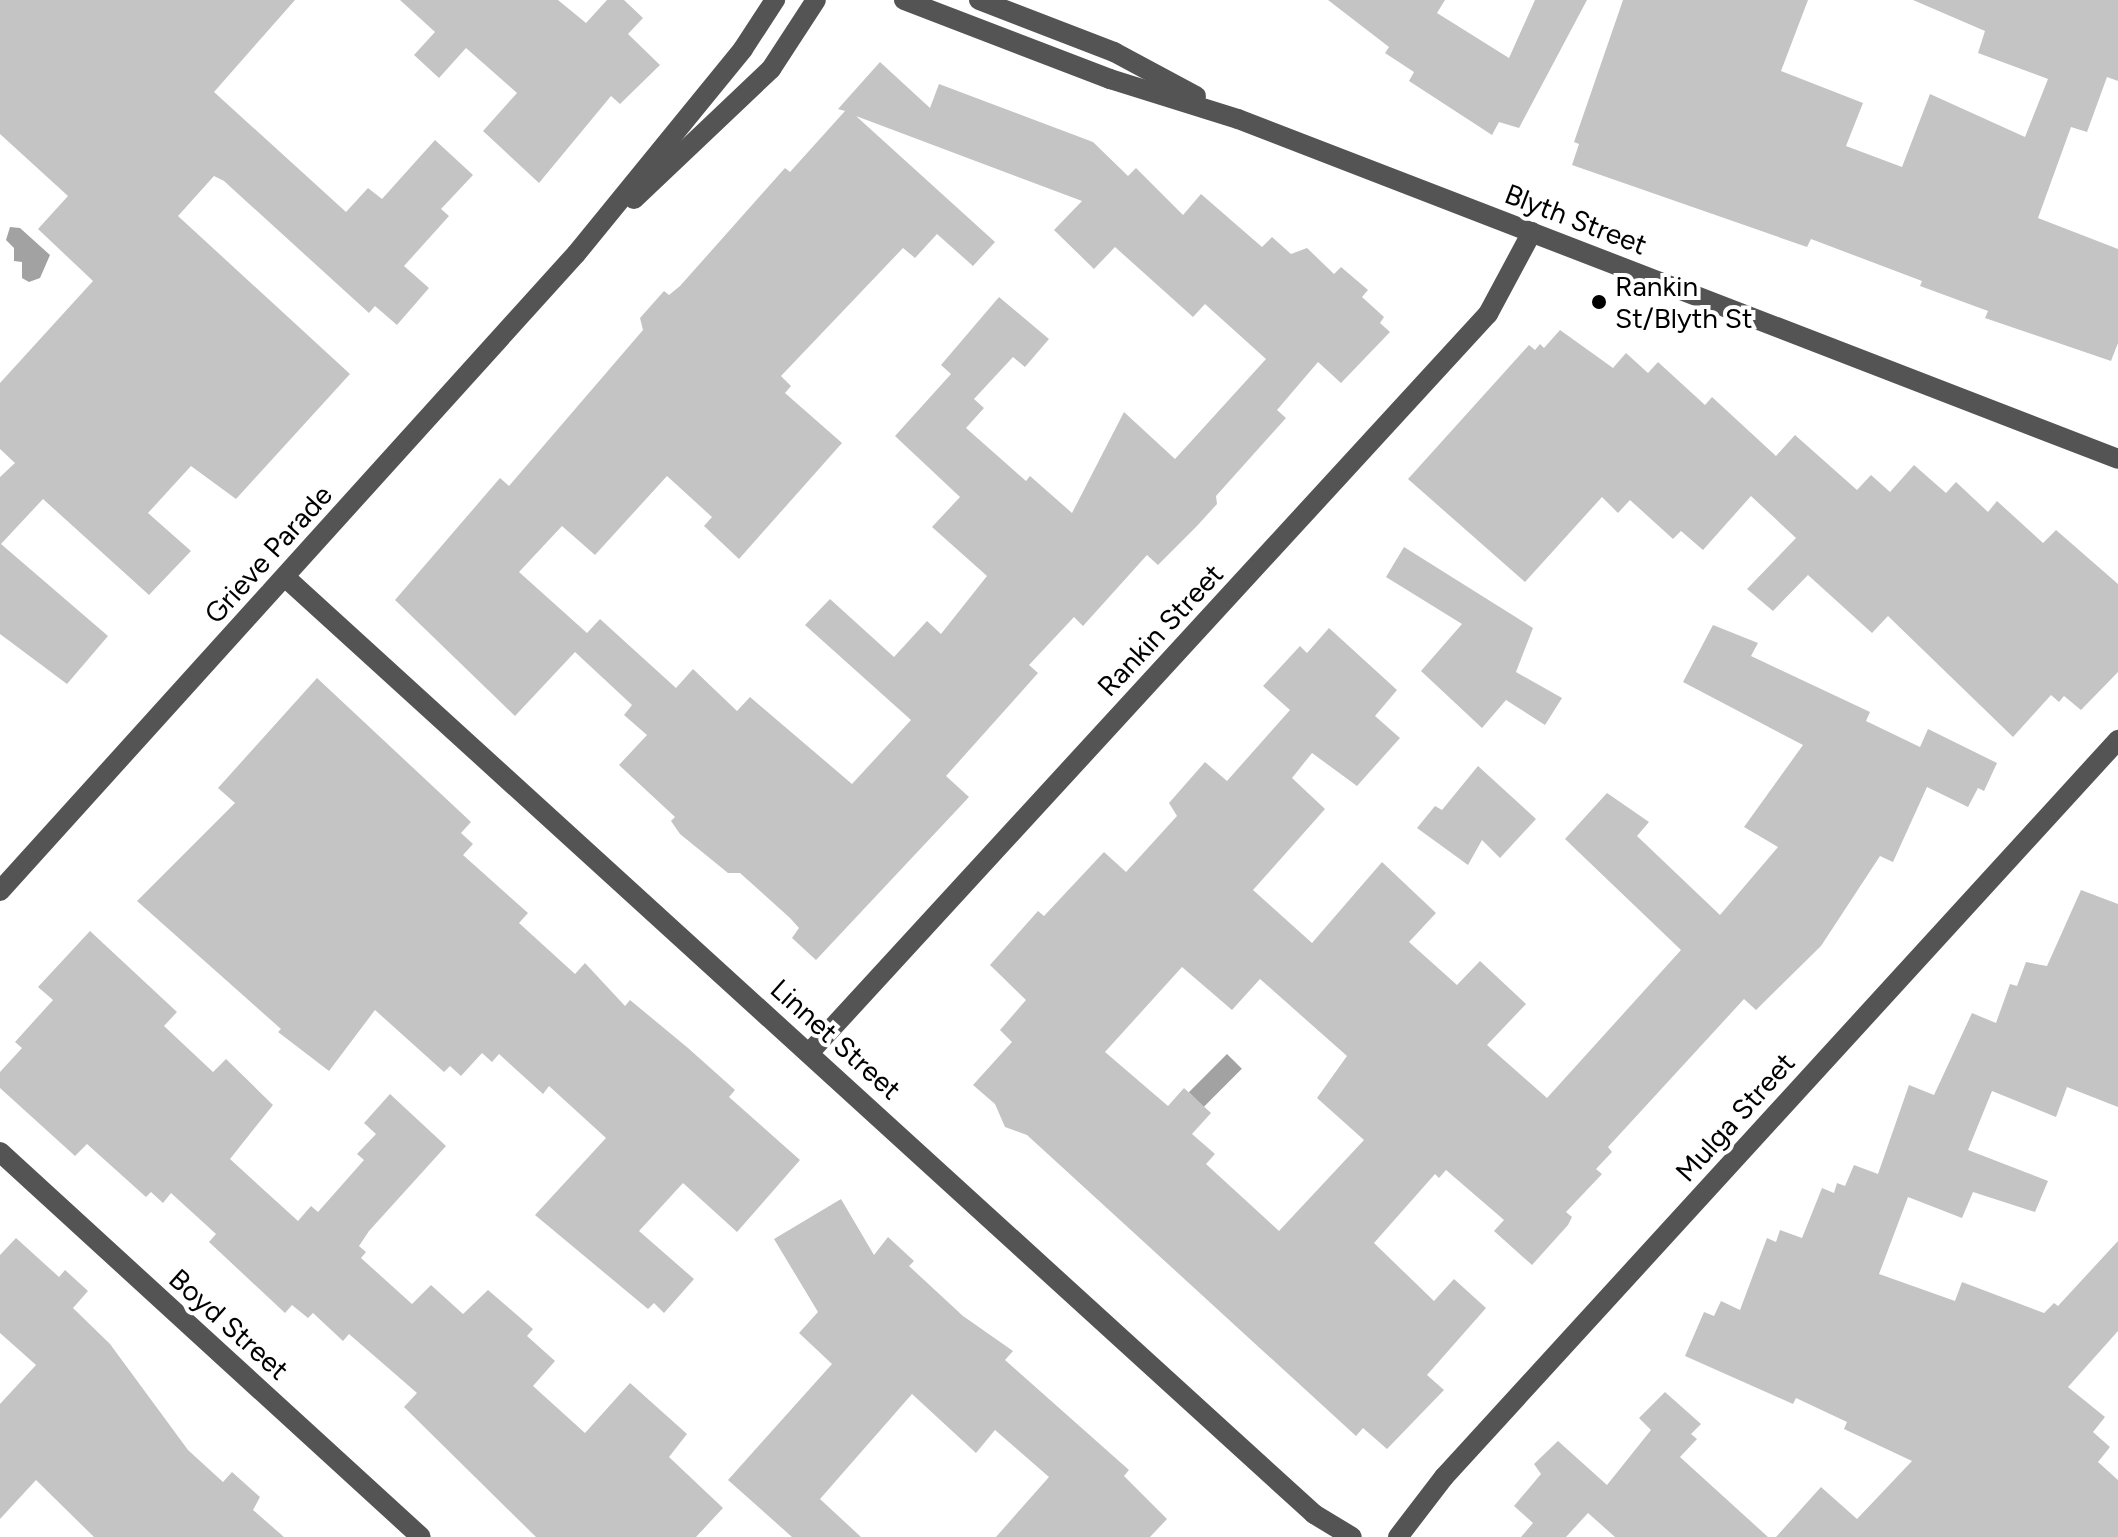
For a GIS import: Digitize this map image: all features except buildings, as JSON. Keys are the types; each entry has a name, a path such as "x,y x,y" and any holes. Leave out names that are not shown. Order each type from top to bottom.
{"street":[{"name":"Grieve Parade","path":"0,891 576,254 743,49 775,0"},
{"name":"Grieve Parade","path":"576,254 771,69 816,0"},
{"name":"Blyth Street","path":"904,0 1110,79 1238,119 2118,459"},
{"name":"Blyth Street","path":"979,0 1114,52 1238,119"},
{"name":"Rankin Street","path":"810,1052 1488,314 1532,232"},
{"name":"Linnet Street","path":"285,577 1314,1514 1352,1537"},
{"name":"Mulga Street","path":"1398,1537 1444,1477 2118,740"},
{"name":"Boyd Street","path":"0,1152 421,1537"}],"shaded area":[{"path":"10,227 20,228 50,255 40,278 29,282 22,278 22,262 14,261 14,248 6,240"},
{"path":"1227,1054 1242,1069 1204,1107 1189,1092"}],"place":[{"name":"Rankin St/Blyth St","path":"1599,302"}]}
